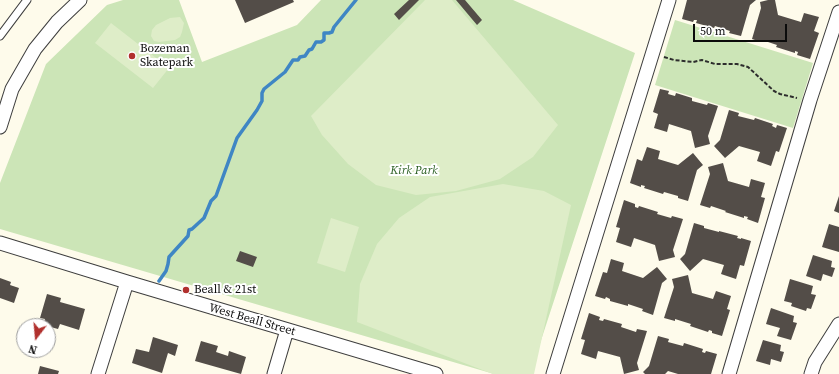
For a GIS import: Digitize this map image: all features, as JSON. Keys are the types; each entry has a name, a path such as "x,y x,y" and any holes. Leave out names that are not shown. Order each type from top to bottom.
{"street":[{"path":"0,127 12,89 35,48 57,22 80,0"},
{"path":"553,374 670,0"},
{"path":"729,374 810,100 839,12"},
{"name":"West Beall Street","path":"0,243 436,374"},
{"path":"98,374 126,282"},
{"path":"811,374 815,362 839,324"},
{"path":"274,374 287,330"}],"lane":[{"path":"0,36 27,0"}],"path":[{"path":"653,53 674,60 693,62 702,60 714,64 732,64 748,67 774,91 780,94 810,100"}],"green space":[{"name":"Kirk Park","path":"123,0 179,0 202,62 297,25 321,0 513,0 635,53 530,374 494,374 0,229 0,183 46,64 107,5"},
{"path":"425,0 452,0 558,125 533,157 500,179 456,191 416,195 376,185 348,164 322,135 311,116"},
{"name":"Bozeman Skatepark","path":"180,17 184,23 180,37 175,40 159,42 154,41 151,36 152,30 156,25 170,18"},
{"path":"675,20 813,63 793,128 655,85"},
{"name":"Bozeman Skatepark","path":"111,23 169,68 153,88 95,43"},
{"path":"503,184 544,191 571,205 534,374 493,374 357,322 360,284 377,244 399,218 430,197"},
{"path":"331,218 359,227 345,272 317,263"}],"building":[{"path":"235,0 293,0 294,2 245,23"},
{"path":"409,0 419,0 399,20 394,14"},
{"path":"456,0 465,0 482,20 477,25"},
{"path":"687,0 756,0 750,5 741,36 729,33 730,31 715,26 714,28 696,23 697,20 694,20 693,22 682,19"},
{"path":"775,0 778,15 801,22 804,13 819,17 814,31 819,33 810,59 797,55 798,52 795,51 795,53 776,47 777,45 762,40 761,42 752,39 761,8 760,2"},
{"path":"660,89 669,91 668,94 675,96 676,93 692,98 692,101 718,106 708,136 710,144 695,148 691,131 669,124 667,132 654,128 658,114 653,112"},
{"path":"729,110 739,113 738,116 754,120 755,118 773,124 772,126 776,128 777,125 787,128 779,152 776,151 771,166 757,161 760,152 739,146 725,158 714,146 720,140"},
{"path":"647,147 660,151 658,159 678,165 693,153 703,165 697,170 688,201 678,198 678,196 664,192 663,194 644,188 645,186 641,185 641,187 630,183 637,159 642,161"},
{"path":"723,163 728,181 749,187 751,179 765,183 761,197 765,198 758,223 747,219 748,217 744,216 744,218 711,206 710,208 700,205 710,174 708,167"},
{"path":"839,196 839,213 834,211"},
{"path":"624,200 635,204 635,207 638,208 639,206 658,212 657,214 671,218 672,216 683,219 673,250 675,257 659,261 655,245 634,238 631,247 616,242 620,228 616,227"},
{"path":"694,223 704,226 704,228 738,236 737,238 751,241 744,266 740,265 736,279 721,274 724,265 703,259 690,271 680,259 685,254"},
{"path":"829,224 839,227 839,252 822,247"},
{"path":"240,251 257,257 253,267 236,261"},
{"path":"813,255 832,261 831,267 835,268 832,277 823,274 821,281 806,276"},
{"path":"611,259 624,263 622,271 643,278 657,267 667,279 662,283 653,315 642,311 643,309 628,304 628,306 610,301 610,299 606,297 605,299 595,296 603,272 607,273"},
{"path":"688,275 692,293 713,299 716,291 731,296 727,309 730,310 722,336 712,333 712,331 709,330 708,332 690,326 691,324 675,319 675,321 664,318 674,287 672,279"},
{"path":"0,278 11,282 10,285 19,288 14,303 0,298"},
{"path":"790,279 813,286 811,294 816,295 811,309 807,308 806,311 791,306 792,303 784,301"},
{"path":"47,294 61,298 60,302 85,309 79,330 60,324 58,329 56,328 56,318 40,318"},
{"path":"771,308 794,316 793,322 797,323 791,340 777,336 780,328 766,324"},
{"path":"589,313 600,317 599,320 603,321 604,319 622,324 621,327 636,332 637,329 647,331 637,363 639,370 624,374 620,357 598,351 596,359 581,354 585,340 581,339"},
{"path":"658,336 669,339 668,342 683,346 684,343 703,349 702,352 705,353 706,351 717,354 711,374 678,374 668,371 665,374 645,374 643,372 649,366"},
{"path":"153,337 178,345 175,356 168,353 162,373 132,363 136,349 149,352"},
{"path":"763,340 781,345 780,351 784,352 781,362 771,359 770,365 756,361"},
{"path":"201,341 218,346 216,352 228,356 229,351 246,357 241,374 195,361"},
{"path":"40,366 59,371 58,374 38,374"}],"waterway":[{"path":"159,281 166,271 169,257 188,236 189,230 204,218 211,201 216,196 237,138 262,101 262,93 264,89 285,72 293,60 298,60 300,57 305,56 316,42 321,42 324,40 324,33 332,32 334,27 356,0"}],"place":[{"name":"Bozeman Skatepark","path":"132,56"},
{"name":"Beall & 21st","path":"186,290"}]}
